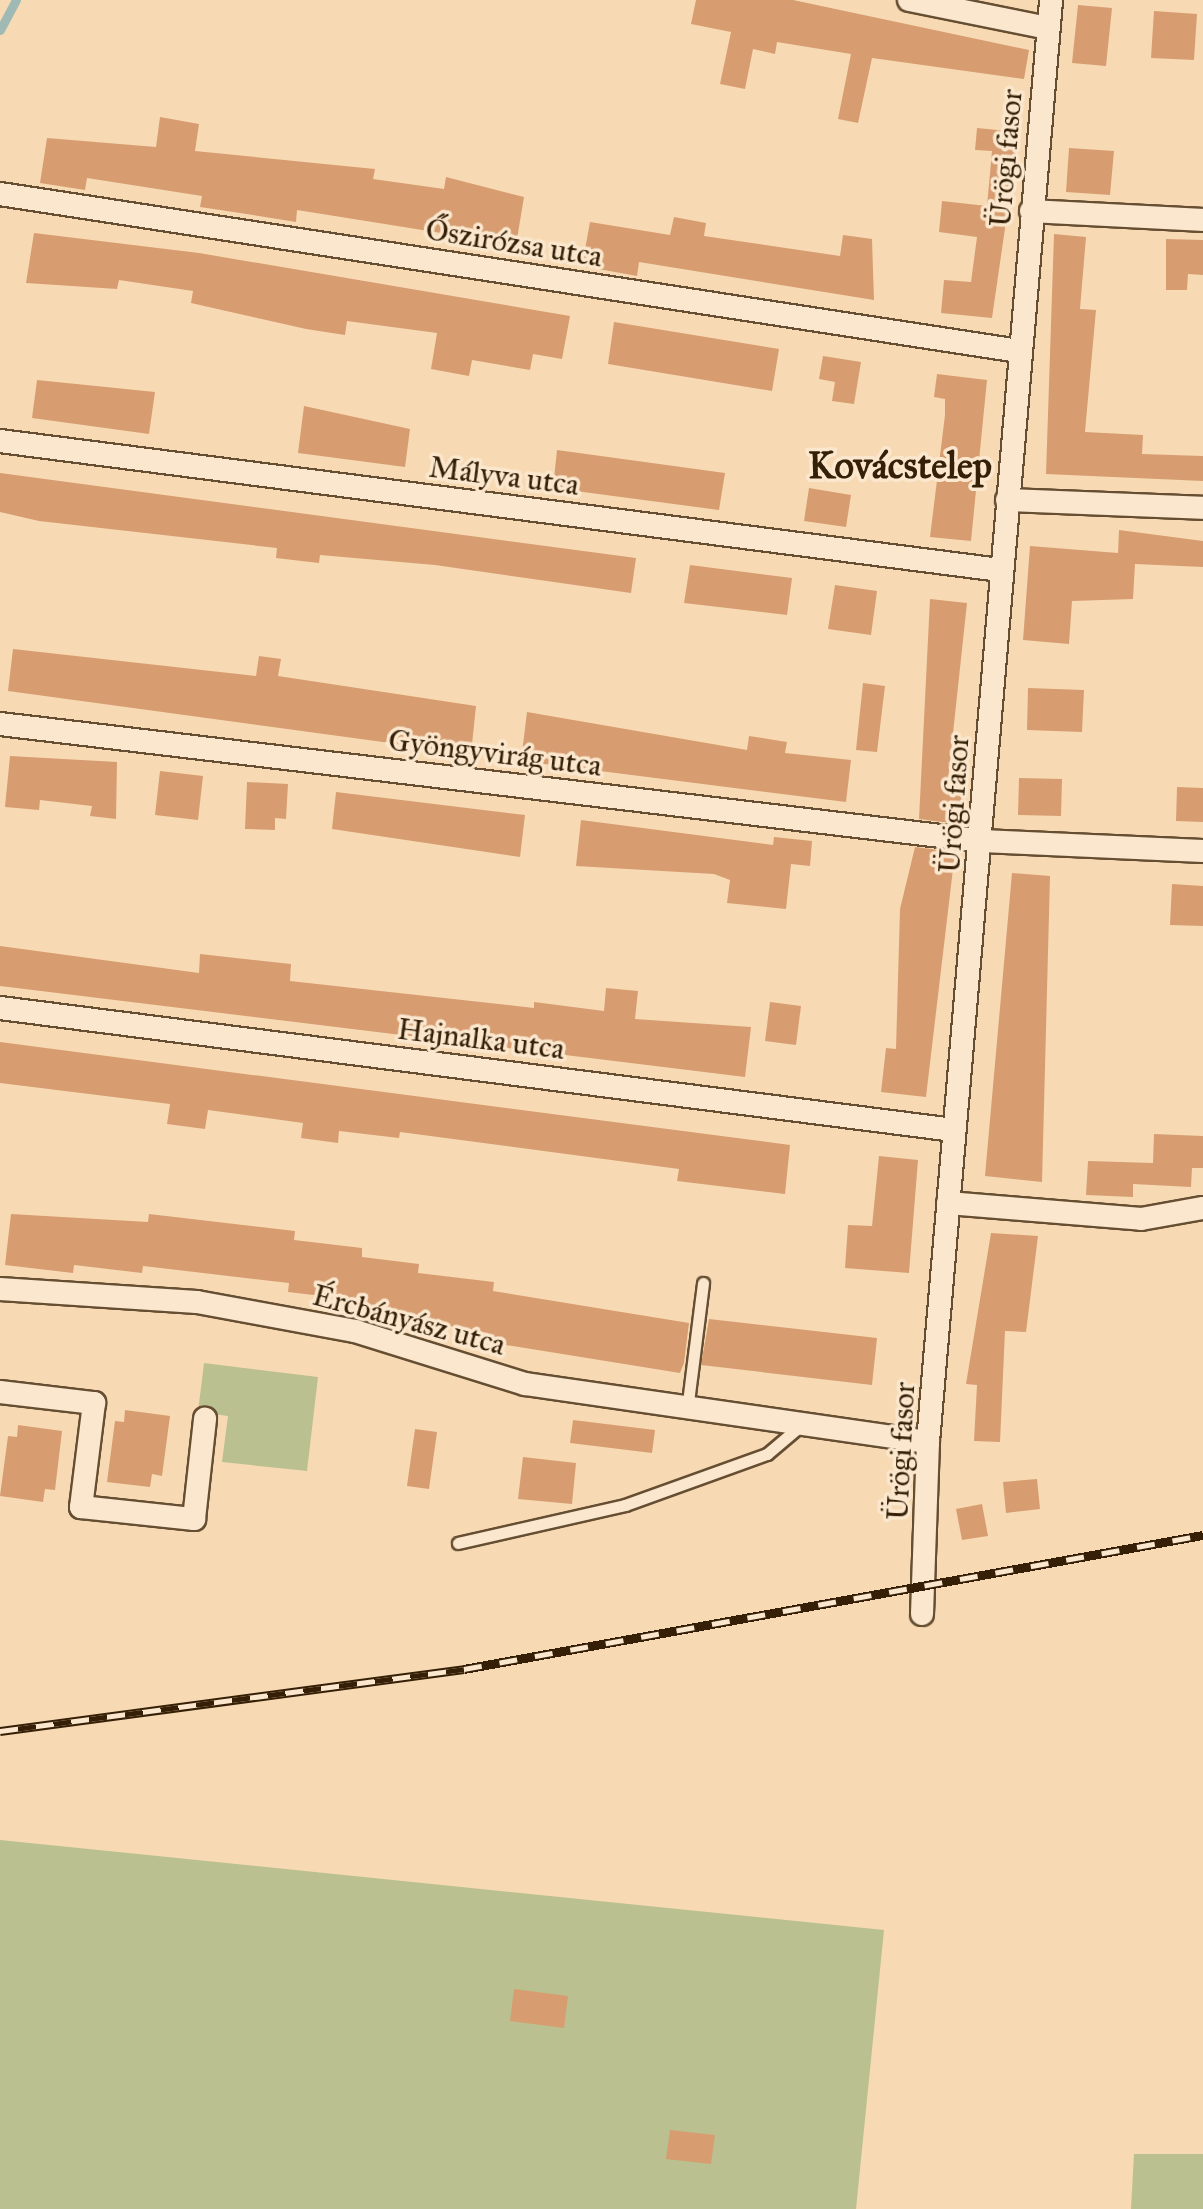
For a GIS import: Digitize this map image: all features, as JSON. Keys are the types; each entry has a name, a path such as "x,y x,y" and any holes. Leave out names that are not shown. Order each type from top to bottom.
{"street":[{"path":"909,0 1048,28"},
{"name":"Ürögi fasor","path":"922,1614 928,1442 982,841 1000,570 1051,0"},
{"name":"Őszirózsa utca","path":"0,194 1019,351"},
{"path":"1031,211 1203,220"},
{"name":"Mályva utca","path":"0,441 1000,570"},
{"path":"1007,500 1203,508"},
{"name":"Gyöngyvirág utca","path":"0,724 982,841 1203,851"},
{"name":"Hajnalka utca","path":"0,1008 954,1130"},
{"path":"948,1203 1141,1219 1203,1208"},
{"name":"Ércbányász utca","path":"0,1289 197,1302 355,1331 525,1384 687,1411 928,1442"},
{"path":"0,1392 94,1403 81,1507 194,1519 205,1419"}],"lane":[{"path":"687,1411 703,1283"},
{"path":"458,1543 625,1505 767,1454 800,1426"}],"green space":[{"path":"204,1363 318,1377 307,1471 222,1462 228,1416 198,1412"},
{"path":"0,1840 884,1930 856,2209 0,2209"},
{"path":"1134,2154 1203,2154 1203,2209 1131,2209"}],"building":[{"path":"696,0 793,0 1029,50 1024,79 872,58 858,123 838,119 851,54 777,42 775,54 753,49 745,89 720,84 731,32 691,24"},
{"path":"1078,5 1112,8 1106,66 1072,63"},
{"path":"1154,11 1197,14 1194,60 1151,58"},
{"path":"160,117 199,124 195,151 375,169 373,179 444,189 446,177 524,197 516,245 297,210 296,222 200,207 202,196 87,178 85,190 40,183 47,138 156,147"},
{"path":"977,128 1019,132 992,318 941,313 944,280 971,282 977,237 939,232 942,201 987,206 992,151 975,150"},
{"path":"1069,148 1114,151 1110,195 1066,192"},
{"path":"674,217 706,223 704,236 840,256 843,235 872,239 874,300 639,262 637,276 582,266 590,222 670,235"},
{"path":"34,233 199,253 570,316 562,359 533,354 530,370 472,360 469,376 431,369 437,333 347,321 345,335 306,329 191,303 193,291 119,280 117,289 26,283"},
{"path":"1054,234 1086,237 1080,309 1096,310 1085,432 1143,435 1142,454 1203,456 1203,481 1046,474"},
{"path":"1166,239 1203,240 1203,275 1188,274 1187,290 1166,290"},
{"path":"614,322 779,349 772,391 608,364"},
{"path":"823,356 861,362 854,404 832,401 835,382 819,379"},
{"path":"937,374 987,380 971,541 930,537 945,415 945,399 934,397"},
{"path":"37,380 155,392 149,434 32,418"},
{"path":"304,406 410,429 405,467 298,453"},
{"path":"557,450 725,473 719,510 553,488"},
{"path":"0,473 636,558 631,593 435,565 320,555 319,563 276,558 277,548 39,521 0,512"},
{"path":"809,488 851,495 846,527 804,521"},
{"path":"1119,530 1203,541 1203,567 1135,564 1133,599 1072,601 1069,644 1023,640 1030,546 1118,553"},
{"path":"690,565 792,578 787,615 684,603"},
{"path":"835,585 877,591 871,635 828,629"},
{"path":"930,599 967,603 948,780 964,782 958,824 919,819"},
{"path":"13,649 256,676 259,656 281,659 278,676 476,706 471,754 8,691"},
{"path":"863,683 885,686 877,752 856,750"},
{"path":"1028,688 1084,690 1082,732 1027,730"},
{"path":"527,712 747,750 749,736 787,742 785,753 851,760 846,802 521,761"},
{"path":"10,756 117,762 116,819 90,816 92,806 40,800 39,810 5,807"},
{"path":"160,771 203,776 198,820 155,815"},
{"path":"1019,778 1062,779 1061,816 1018,815"},
{"path":"247,782 288,784 286,819 275,818 275,830 245,829"},
{"path":"1177,787 1203,788 1203,822 1176,821"},
{"path":"336,792 525,815 520,857 332,829"},
{"path":"581,820 773,845 774,837 812,841 810,866 791,864 786,909 727,903 730,880 714,874 576,866"},
{"path":"915,847 955,852 926,1097 881,1092 886,1048 896,1049 900,909"},
{"path":"1012,873 1050,876 1042,1182 985,1176"},
{"path":"1172,884 1203,886 1203,926 1170,925"},
{"path":"0,946 199,973 200,954 291,964 290,981 534,1008 534,1002 604,1011 606,988 638,991 635,1019 751,1027 745,1077 0,986"},
{"path":"770,1002 801,1006 796,1045 765,1041"},
{"path":"0,1042 790,1145 785,1194 677,1181 679,1169 400,1132 399,1138 339,1131 338,1143 301,1138 303,1123 208,1110 205,1129 167,1124 170,1104 0,1083"},
{"path":"1154,1134 1203,1136 1203,1168 1192,1168 1191,1187 1133,1184 1133,1197 1086,1195 1088,1161 1153,1163"},
{"path":"879,1156 918,1160 909,1273 845,1268 848,1225 872,1226"},
{"path":"11,1214 148,1222 149,1214 295,1231 294,1240 362,1248 362,1257 419,1264 418,1273 494,1282 493,1291 689,1323 684,1363 680,1373 487,1342 488,1333 355,1309 356,1300 288,1292 289,1283 143,1266 142,1273 74,1265 73,1273 5,1265"},
{"path":"991,1233 1038,1236 1026,1332 1005,1331 1000,1442 974,1441 977,1385 966,1384"},
{"path":"709,1319 877,1338 872,1385 701,1365"},
{"path":"125,1410 170,1416 162,1476 152,1474 150,1487 107,1482 115,1421 124,1422"},
{"path":"573,1420 655,1430 652,1453 570,1443"},
{"path":"18,1425 62,1431 55,1490 45,1489 43,1502 0,1496 8,1436 17,1437"},
{"path":"415,1429 437,1432 429,1489 407,1486"},
{"path":"523,1457 576,1463 572,1504 518,1499"},
{"path":"1037,1479 1040,1509 1006,1513 1003,1482"},
{"path":"982,1504 988,1536 962,1540 956,1509"},
{"path":"514,1989 568,1996 564,2028 510,2021"},
{"path":"670,2130 715,2135 711,2164 666,2159"}],"waterway":[{"path":"0,30 16,0"}],"railway":[{"path":"0,1731 464,1669 1203,1535"}],"district":[{"name":"Kovácstelep","path":"900,466"}]}
